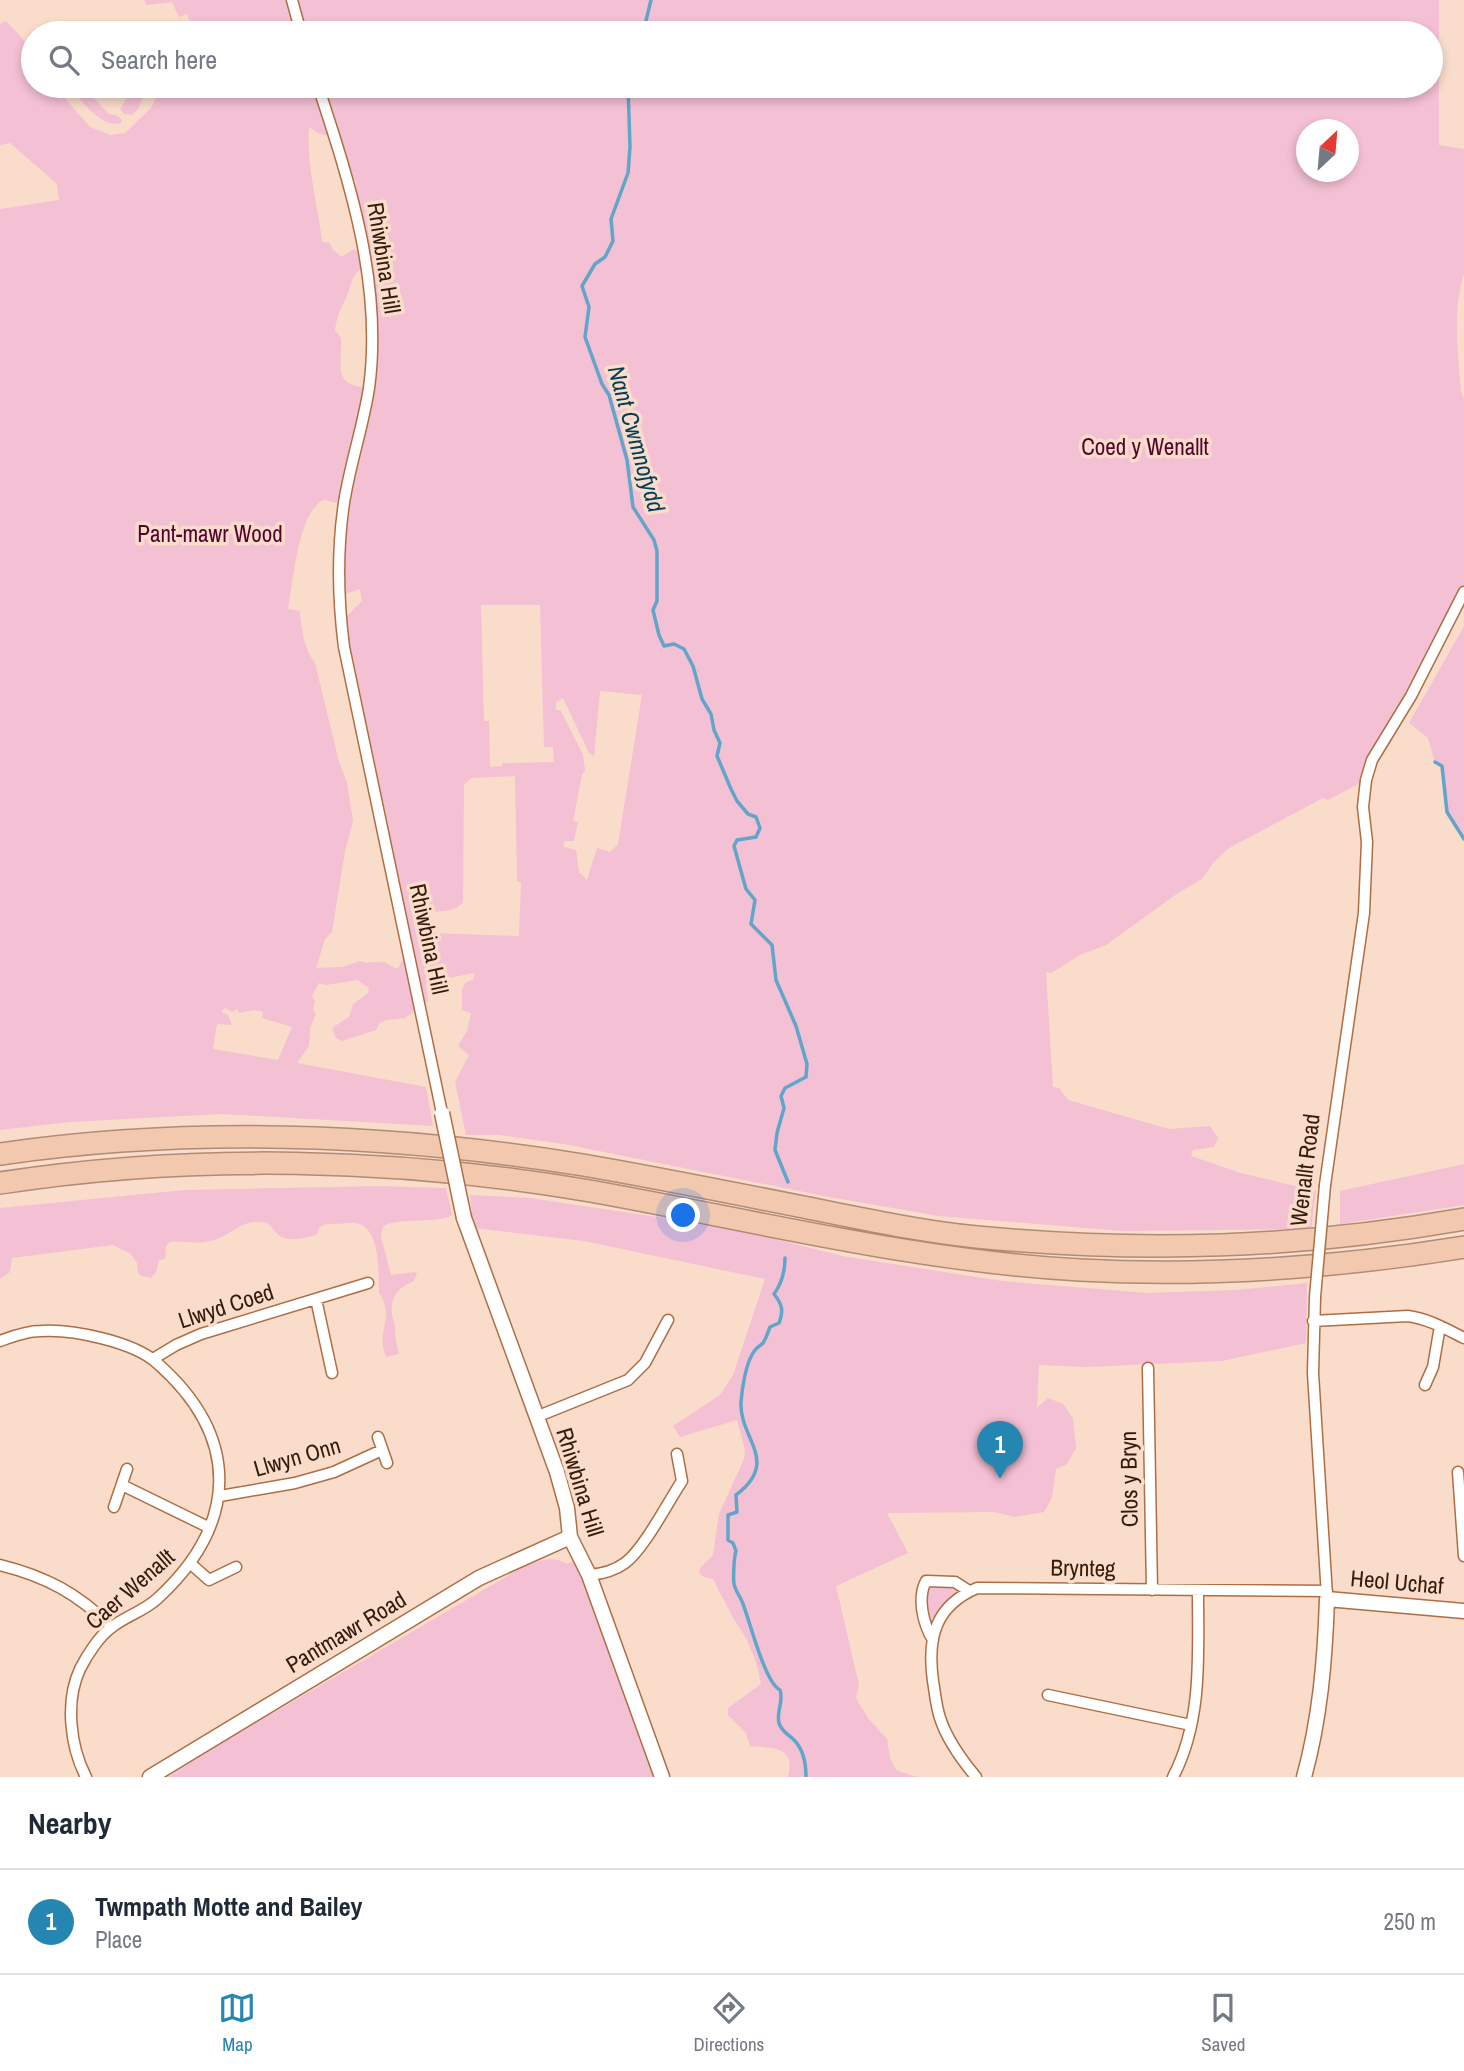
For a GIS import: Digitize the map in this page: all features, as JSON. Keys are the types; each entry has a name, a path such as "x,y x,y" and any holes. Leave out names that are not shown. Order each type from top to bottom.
{"highway":[{"path":"0,1154 134,1141 263,1136 439,1146 596,1168 912,1228 975,1237 1111,1246 1217,1247 1267,1244 1396,1231 1464,1219"},
{"path":"0,1184 106,1170 198,1165 291,1164 444,1171 590,1191 910,1252 1081,1270 1251,1269 1401,1257 1464,1247"}],"street":[{"path":"292,0 298,21"},
{"name":"Rhiwbina Hill","path":"322,98 347,175 364,251 372,316 369,388 344,504 340,596 342,634 464,1218 564,1495 570,1536 589,1576 662,1777"},
{"name":"Wenallt Road","path":"1304,1777 1319,1708 1325,1659 1327,1595 1313,1373 1313,1321 1325,1185 1364,913 1367,842 1363,807 1366,780 1372,760 1411,696 1464,592"},
{"name":"Llwyd Coed","path":"153,1360 176,1345 201,1334 368,1283"},
{"path":"316,1299 332,1373"},
{"path":"1313,1321 1408,1316 1440,1326 1464,1338"},
{"path":"536,1417 628,1380 645,1363 668,1320"},
{"path":"1425,1385 1433,1367 1440,1326"},
{"name":"Caer Wenallt","path":"0,1341 41,1331 67,1333 118,1344 153,1360 178,1382 198,1406 216,1450 220,1496 191,1564 154,1601 111,1627 80,1670 75,1685 72,1728 74,1744 86,1777"},
{"name":"Clos y Bryn","path":"1148,1368 1152,1590"},
{"path":"378,1437 387,1462"},
{"name":"Llwyn Onn","path":"220,1496 296,1483 334,1472 382,1450"},
{"path":"589,1576 606,1573 627,1562 643,1542 682,1481 677,1454"},
{"path":"114,1507 127,1469"},
{"path":"1458,1472 1464,1556"},
{"path":"122,1485 208,1527"},
{"name":"Pantmawr Road","path":"150,1777 479,1578 570,1536"},
{"path":"191,1564 209,1580 236,1567"},
{"path":"0,1565 44,1578 66,1590 85,1602 111,1627"},
{"name":"Brynteg","path":"933,1640 925,1626 922,1590 926,1581 955,1582 969,1591"},
{"name":"Brynteg","path":"976,1777 956,1751 939,1717 930,1654 936,1627 948,1606 969,1591 977,1588 1327,1595"},
{"path":"1173,1777 1188,1741 1197,1690 1198,1591"},
{"name":"Heol Uchaf","path":"1327,1595 1464,1611"},
{"path":"1048,1695 1191,1725"}],"green space":[{"path":"144,0 1439,0 1439,21 190,21 187,14 179,17 172,2 147,5"},
{"path":"6,21 21,37 21,98 65,98 90,127 111,135 125,133 151,108 156,98 1439,98 1439,145 1464,149 1464,274 1458,302 1457,332 1461,391 1464,399 1464,592 1366,780 1328,800 1323,798 1229,848 1214,862 1202,879 1106,945 1080,955 1051,973 1046,972 1053,1087 1059,1088 1068,1100 1169,1129 1210,1126 1218,1138 1214,1147 1193,1150 1191,1156 1241,1173 1316,1191 1311,1229 1123,1231 939,1216 564,1144 499,1135 466,1135 455,1082 469,1055 458,1046 467,1031 471,1013 462,1010 462,990 465,983 474,979 474,973 448,978 433,986 426,985 428,1001 405,1018 387,1020 380,1023 376,1030 342,1041 336,1038 332,1028 349,1017 353,1004 368,993 369,988 357,980 326,985 319,983 312,996 316,1014 310,1028 309,1046 297,1063 426,1087 433,1126 221,1114 70,1122 0,1130 0,209 59,200 57,184 10,143 0,145 0,24","holes":["309,127 329,136 356,182 358,225 365,229 370,259 364,251 352,250 342,257 333,250 330,243 322,242 309,156","365,266 368,388 349,383 341,373 341,338 335,330 353,280","324,500 343,504 340,596 360,589 362,601 341,622 409,955 398,968 382,962 360,961 342,967 316,968 325,939 332,932 345,851 353,821 347,783 338,758 315,663 304,638 300,611 288,609 303,532 315,506","481,605 540,605 544,747 553,747 554,762 502,763 502,766 490,767 489,721 484,721","600,691 642,695 618,844 610,852 597,848 587,880 579,872 576,850 564,847 564,841 574,841 578,822 573,821 585,770 583,755 562,713 556,710 556,702 563,698 589,753 594,756","515,776 517,882 521,882 519,936 430,933 430,912 452,909 463,902 464,785 471,778","225,1008 233,1012 237,1009 239,1013 254,1010 263,1012 262,1018 292,1027 278,1060 213,1049 217,1024 232,1025 228,1015 221,1012"]},
{"path":"80,98 94,98 109,114 118,116 122,120 121,123 106,122"},
{"path":"127,98 142,98 139,108 132,115 124,114 120,109"},
{"path":"1464,626 1464,839 1447,812 1442,766 1435,762 1428,738 1409,723"},
{"path":"1464,1164 1464,1205 1340,1224 1340,1191"},
{"path":"380,1186 446,1188 452,1215 383,1226 381,1237 391,1275 417,1274 414,1281 399,1290 392,1303 399,1354 386,1357 383,1339 386,1309 379,1293 377,1253 370,1234 356,1223 321,1226 317,1234 293,1239 280,1236 268,1224 253,1222 208,1241 170,1242 166,1246 165,1259 159,1260 156,1272 151,1278 141,1276 131,1254 113,1245 12,1258 10,1272 0,1279 0,1208 185,1190"},
{"path":"470,1195 530,1198 671,1219 747,1232 842,1256 1002,1281 1147,1293 1236,1290 1307,1283 1306,1343 1222,1361 1086,1367 1039,1365 1037,1408 1048,1398 1063,1404 1073,1418 1076,1448 1067,1464 1056,1469 1052,1497 1044,1512 1015,1517 994,1512 887,1513 908,1553 836,1586 859,1685 856,1698 868,1718 887,1739 890,1758 896,1770 917,1777 788,1777 790,1767 786,1754 774,1749 750,1746 746,1733 728,1715 728,1708 761,1684 746,1638 713,1579 699,1573 700,1568 713,1555 719,1514 744,1459 745,1450 737,1420 680,1437 673,1426 720,1395 733,1375 765,1279 584,1241 473,1228"},
{"path":"580,1557 662,1777 168,1777 521,1568 549,1559 567,1564"},
{"path":"928,1580 969,1591 936,1627 925,1626"}],"waterway":[{"name":"Nant Cwmnofydd","path":"646,21 651,0"},
{"name":"Nant Cwmnofydd","path":"628,98 628,173 611,219 613,241 605,257 595,264 582,286 589,307 585,337 602,384 609,395 627,460 633,507 654,540 657,551 657,601 653,610 659,635 664,646 674,644 684,649 693,666 702,699 711,714 720,743 717,756 737,801 748,814 756,817 760,828 756,837 737,840 734,846 746,889 755,900 751,924 772,945 776,980 796,1026 807,1064 806,1077 785,1088 781,1096 784,1108 775,1150 788,1182"},
{"path":"1435,762 1442,766 1447,812 1464,839"},
{"name":"Nant Cwmnofydd","path":"785,1258 782,1277 774,1294 781,1308 781,1319 770,1327 764,1341 755,1350 743,1382 742,1415 757,1460 749,1483 736,1495 737,1512 728,1515 728,1540 733,1543 736,1551 735,1586 769,1676 780,1690 779,1723 800,1748 806,1777"}],"place":[{"name":"Twmpath Motte and Bailey","path":"1000,1479"}],"park label":[{"name":"Coed y Wenallt","path":"1145,447"},
{"name":"Pant-mawr Wood","path":"210,534"}]}
